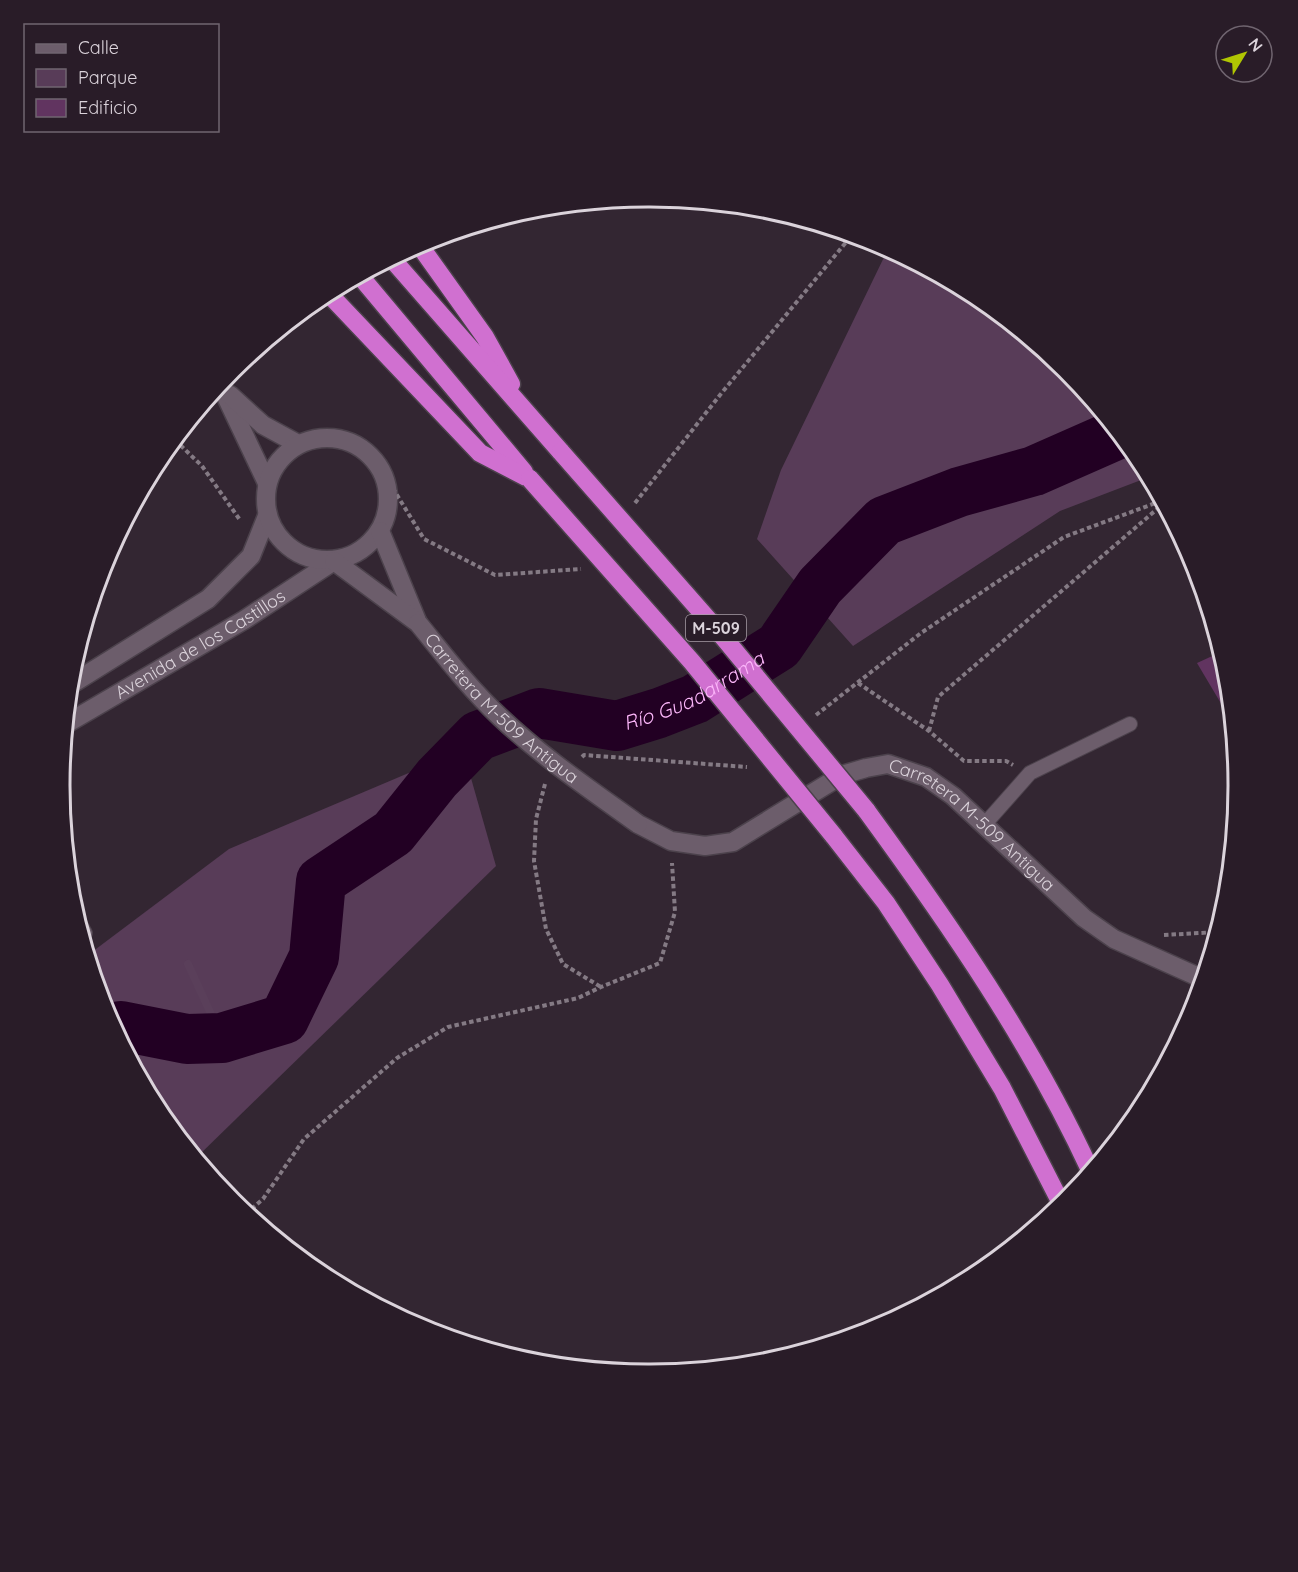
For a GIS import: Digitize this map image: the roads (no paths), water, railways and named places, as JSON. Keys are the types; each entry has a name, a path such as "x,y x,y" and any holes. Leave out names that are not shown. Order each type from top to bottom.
{"highway":[{"path":"425,253 485,337 526,412"},
{"name":"M-509","path":"397,265 719,632 866,810 918,882 998,1001 1054,1097 1087,1164"},
{"name":"M-509","path":"365,282 530,478 692,662 886,903 1002,1088 1057,1196"},
{"path":"335,301 480,453 530,478"}],"street":[{"path":"227,391 263,425 298,444"},
{"path":"225,394 267,483"},
{"path":"335,438 353,444 369,454 381,469 388,489 388,511 380,531 372,542 348,558 334,561 312,560 292,551 277,536 267,516 265,500 267,483 284,454 298,444 316,439 335,438"},
{"name":"Avenida de los Castillos","path":"81,678 208,599 251,556 267,516"},
{"name":"Carretera M-509 Antigua","path":"380,531 418,623"},
{"name":"Carretera M-509 Antigua","path":"334,561 418,623 452,665 499,716 533,746 638,824 671,841 705,846 733,842 842,775 888,765 926,777 953,796 1084,918 1114,939 1196,976"},
{"name":"Avenida de los Castillos","path":"74,719 244,620 334,561"}],"lane":[{"path":"984,825 1030,773 1130,724"}],"waterway":[{"name":"Río Guadarrama","path":"123,1026 187,1039 222,1038 284,1019 314,957 321,881 393,833 437,778 478,736 539,713 617,726 695,699 779,646 820,586 884,521 959,492 1034,471 1110,437"},
{"path":"188,964 222,1038"}]}
